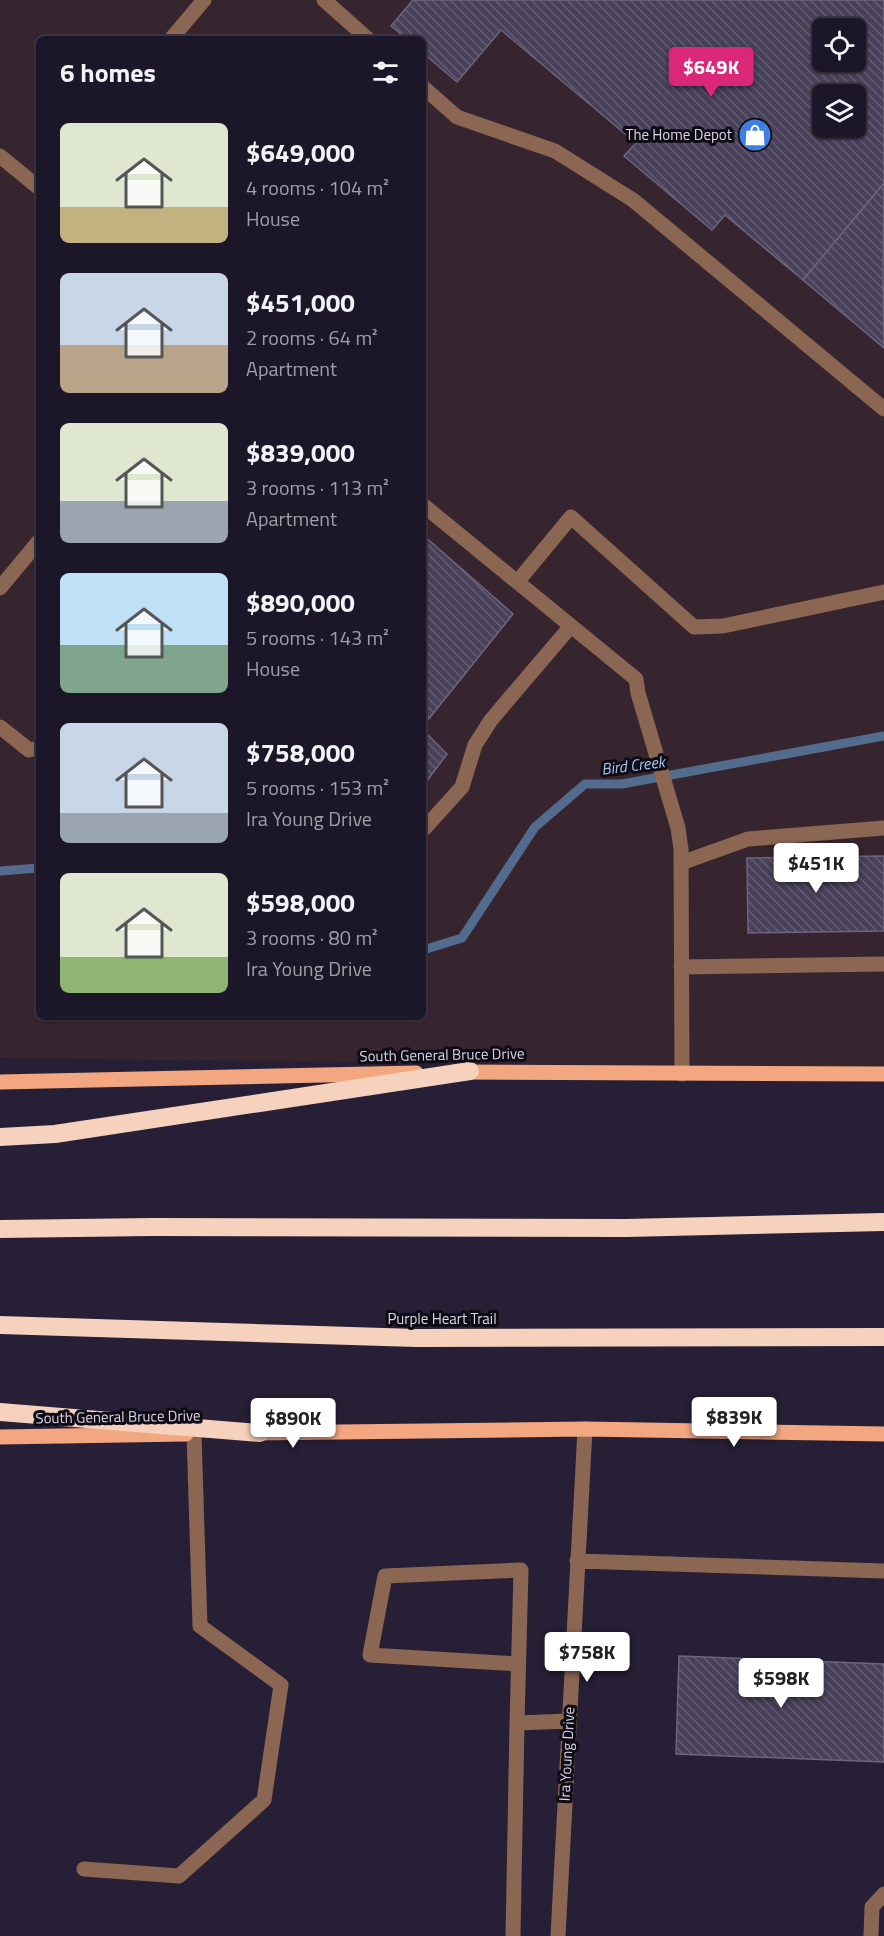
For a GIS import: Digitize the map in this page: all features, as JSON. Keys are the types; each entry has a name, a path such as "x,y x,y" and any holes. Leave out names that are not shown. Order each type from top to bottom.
{"highway":[{"path":"0,1137 55,1134 470,1071"},
{"path":"0,1229 626,1228 884,1222"},
{"name":"Purple Heart Trail","path":"0,1325 416,1338 884,1337"},
{"path":"0,1412 261,1433"}],"main road":[{"name":"South General Bruce Drive","path":"0,1082 470,1071 884,1074"},
{"name":"South General Bruce Drive","path":"0,1437 585,1429 884,1434"}],"street":[{"path":"174,36 204,0"},
{"path":"324,0 365,36"},
{"path":"426,90 457,117 555,151 633,200 884,409"},
{"path":"0,156 36,186"},
{"path":"426,507 636,680 678,828 681,863 682,1074"},
{"path":"518,581 571,517 694,627 723,626 884,592"},
{"path":"0,588 36,545"},
{"path":"426,827 462,787 475,745 491,720 572,626"},
{"path":"0,727 29,750 36,749"},
{"path":"681,863 748,839 884,828"},
{"path":"681,966 884,964"},
{"name":"Ira Young Drive","path":"558,1936 585,1429"},
{"path":"84,1869 179,1876 264,1800 281,1685 200,1626 194,1434"},
{"path":"577,1561 884,1571"},
{"path":"513,1936 521,1570 385,1576 370,1655 518,1664"},
{"path":"517,1723 569,1721"},
{"path":"871,1936 872,1907 884,1894"}],"shaded area":[{"path":"0,0 884,0 884,1068 0,1058"}],"building":[{"name":"The Home Depot","path":"413,0 884,0 884,183 803,280 725,215 712,230 624,156 636,143 501,30 457,82 426,56 426,36 403,36 391,26"},
{"path":"884,183 883,274 884,348 803,280"},
{"path":"426,538 513,614 426,722"},
{"path":"426,733 447,754 426,782"},
{"path":"884,856 884,931 748,933 747,858"},
{"path":"679,1656 884,1664 884,1762 676,1754"}],"waterway":[{"name":"Bird Creek","path":"426,949 462,938 535,827 585,784 622,784 884,736"},
{"name":"Bird Creek","path":"0,871 36,868"}],"place":[{"name":"The Home Depot","path":"755,135"}]}
